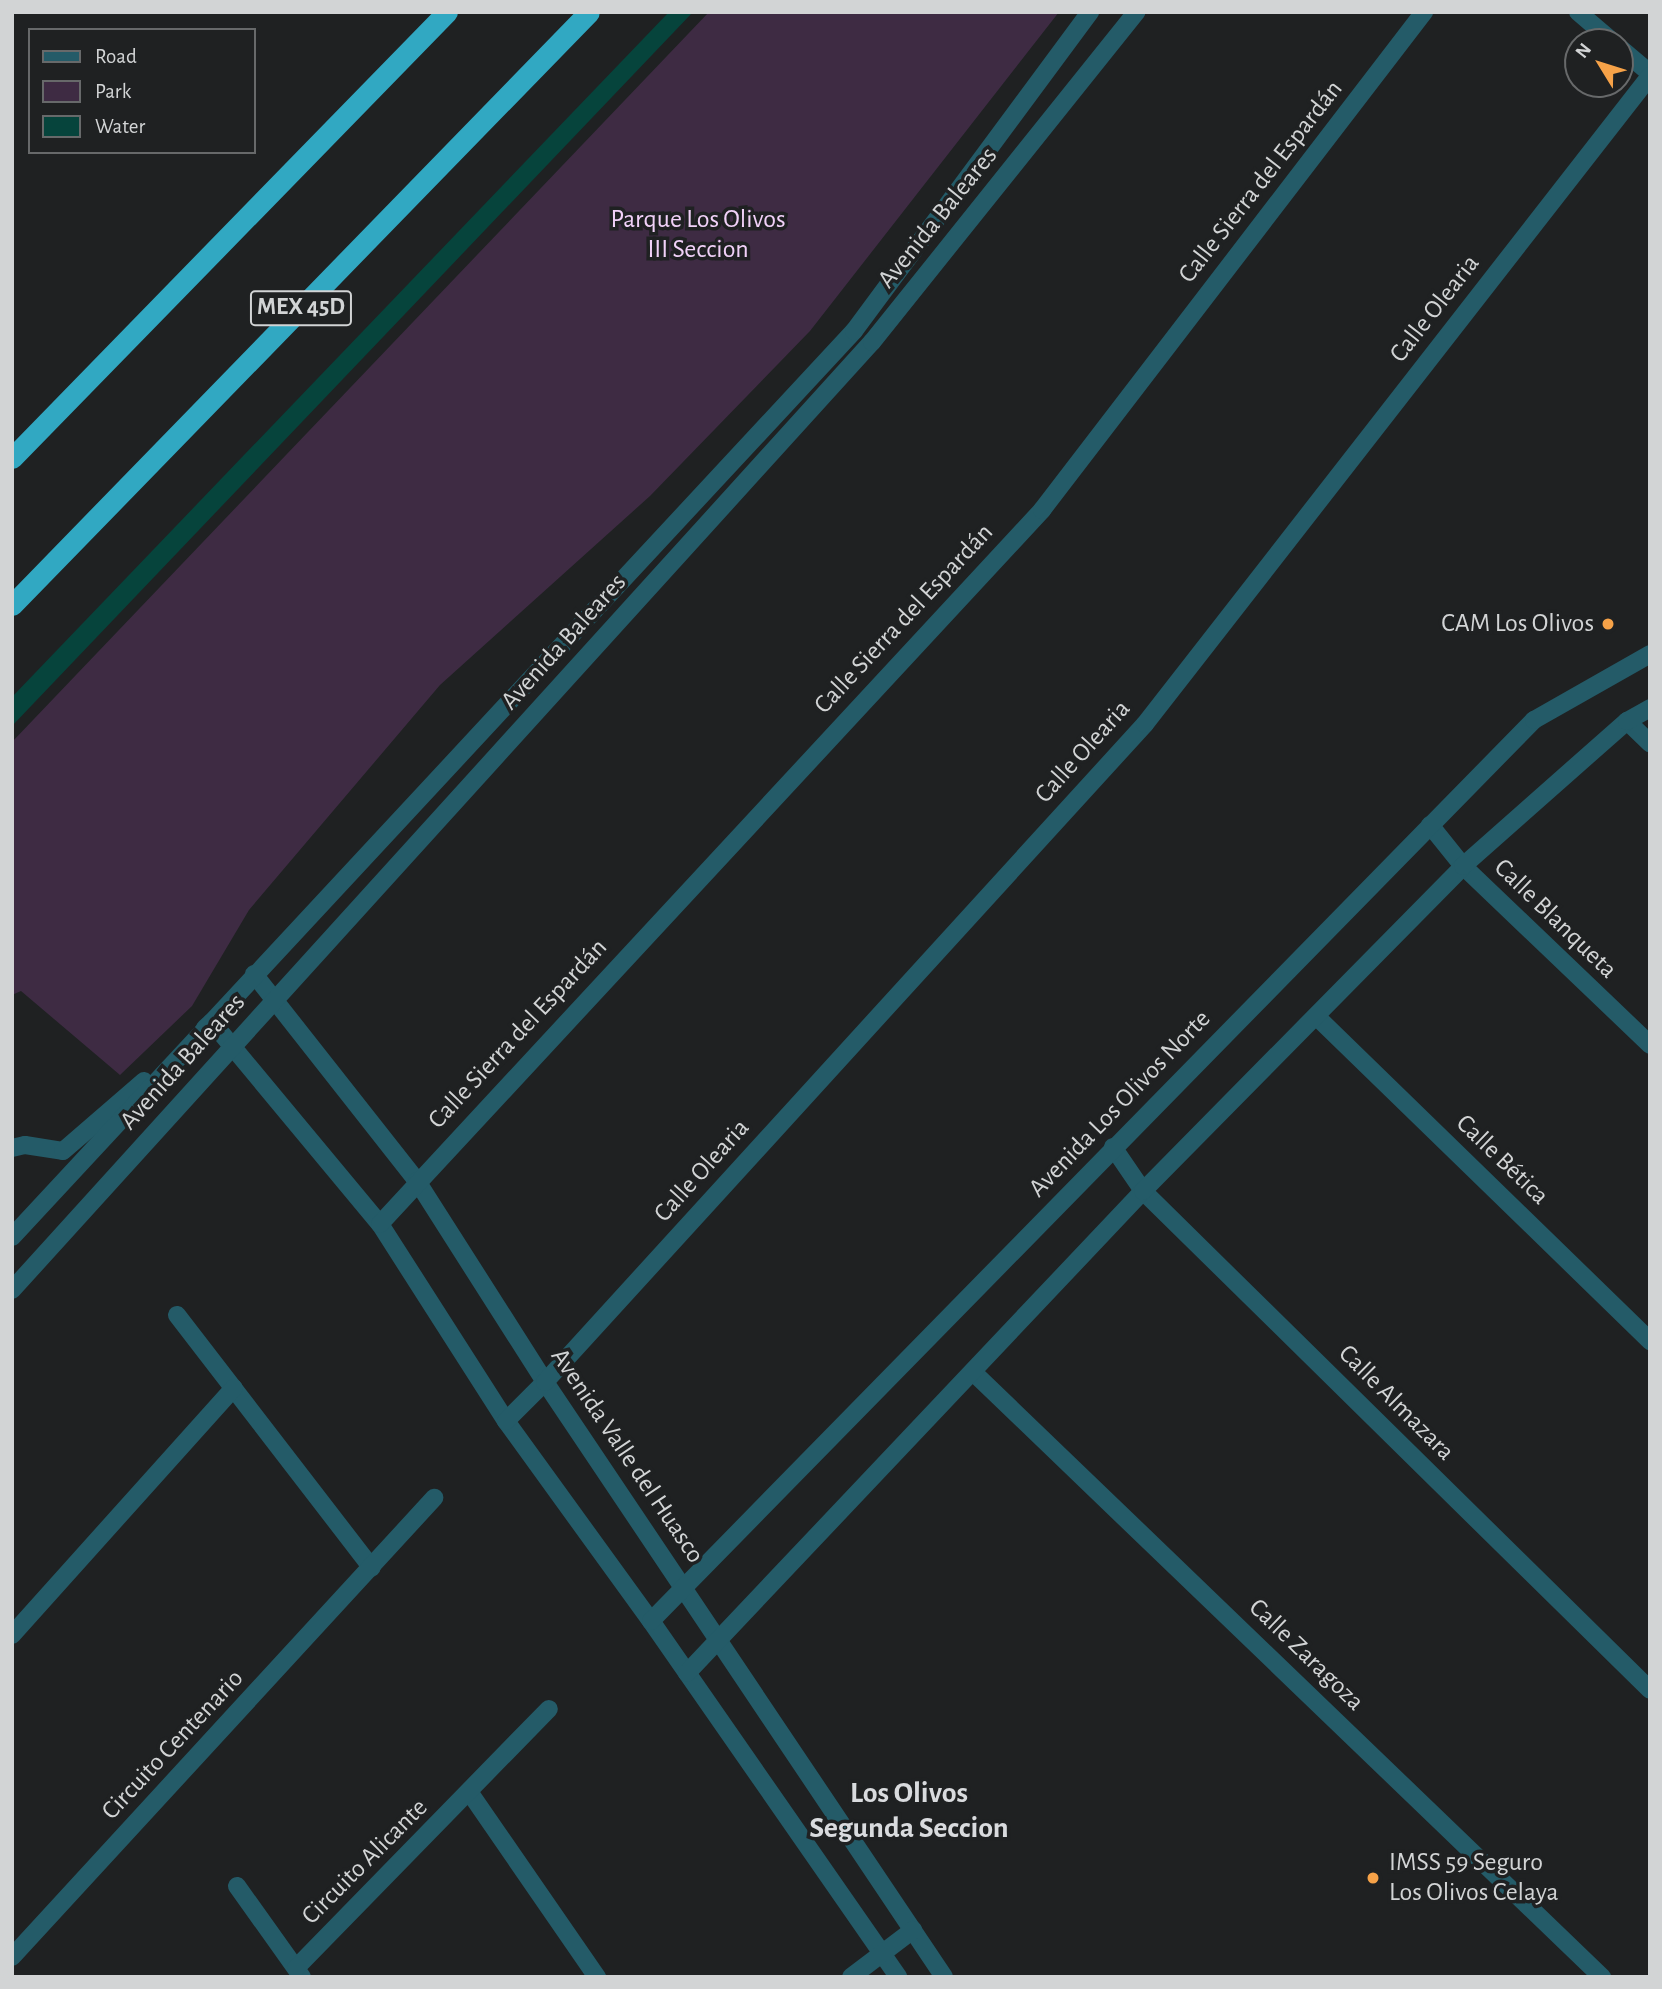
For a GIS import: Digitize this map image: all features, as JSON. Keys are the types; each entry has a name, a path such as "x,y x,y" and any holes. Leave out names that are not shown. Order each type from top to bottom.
{"highway":[{"path":"12,458 447,12"},
{"name":"MEX 45D","path":"12,605 589,12"}],"street":[{"name":"Avenida Baleares","path":"12,1237 854,331 1090,12"},
{"name":"Avenida Baleares","path":"12,1290 872,342 1136,12"},
{"name":"Calle Sierra del Espardán","path":"380,1224 417,1181 1042,510 1424,12"},
{"path":"1578,12 1597,28"},
{"path":"1634,60 1650,74"},
{"name":"Calle Olearia","path":"506,1421 545,1382 1145,724 1650,74"},
{"name":"Avenida Los Olivos Norte","path":"651,1621 1534,720 1650,654"},
{"path":"687,1673 1143,1191 1317,1017 1462,866 1627,721 1650,708"},
{"path":"1627,721 1650,743"},
{"name":"Calle Blanqueta","path":"1430,825 1462,866 1650,1045"},
{"name":"Avenida Valle del Huasco","path":"254,974 417,1181 545,1382 944,1977"},
{"name":"Calle Bética","path":"1317,1017 1650,1341"},
{"path":"12,1148 24,1145 63,1150 212,1022 380,1224 506,1421 651,1621 884,1952 898,1977"},
{"name":"Calle Almazara","path":"1113,1147 1143,1191 1650,1689"},
{"path":"177,1315 372,1568"},
{"name":"Calle Zaragoza","path":"972,1372 1602,1977"},
{"path":"12,1635 234,1388"},
{"name":"Circuito Centenario","path":"12,1957 434,1498"},
{"name":"Circuito Alicante","path":"237,1886 299,1972 549,1709"},
{"path":"470,1793 597,1977"},
{"path":"851,1977 913,1930"}],"green space":[{"name":"Parque Los Olivos III Seccion","path":"709,12 1059,12 810,331 650,496 440,685 249,910 192,1006 120,1075 21,991 12,995 12,742"}],"water":[{"path":"669,12 693,12 12,726 12,697"}],"place":[{"name":"CAM Los Olivos","path":"1608,624"},
{"name":"IMSS 59 Seguro Los Olivos Celaya","path":"1373,1878"}],"district":[{"name":"Los Olivos Segunda Seccion","path":"909,1810"}]}
